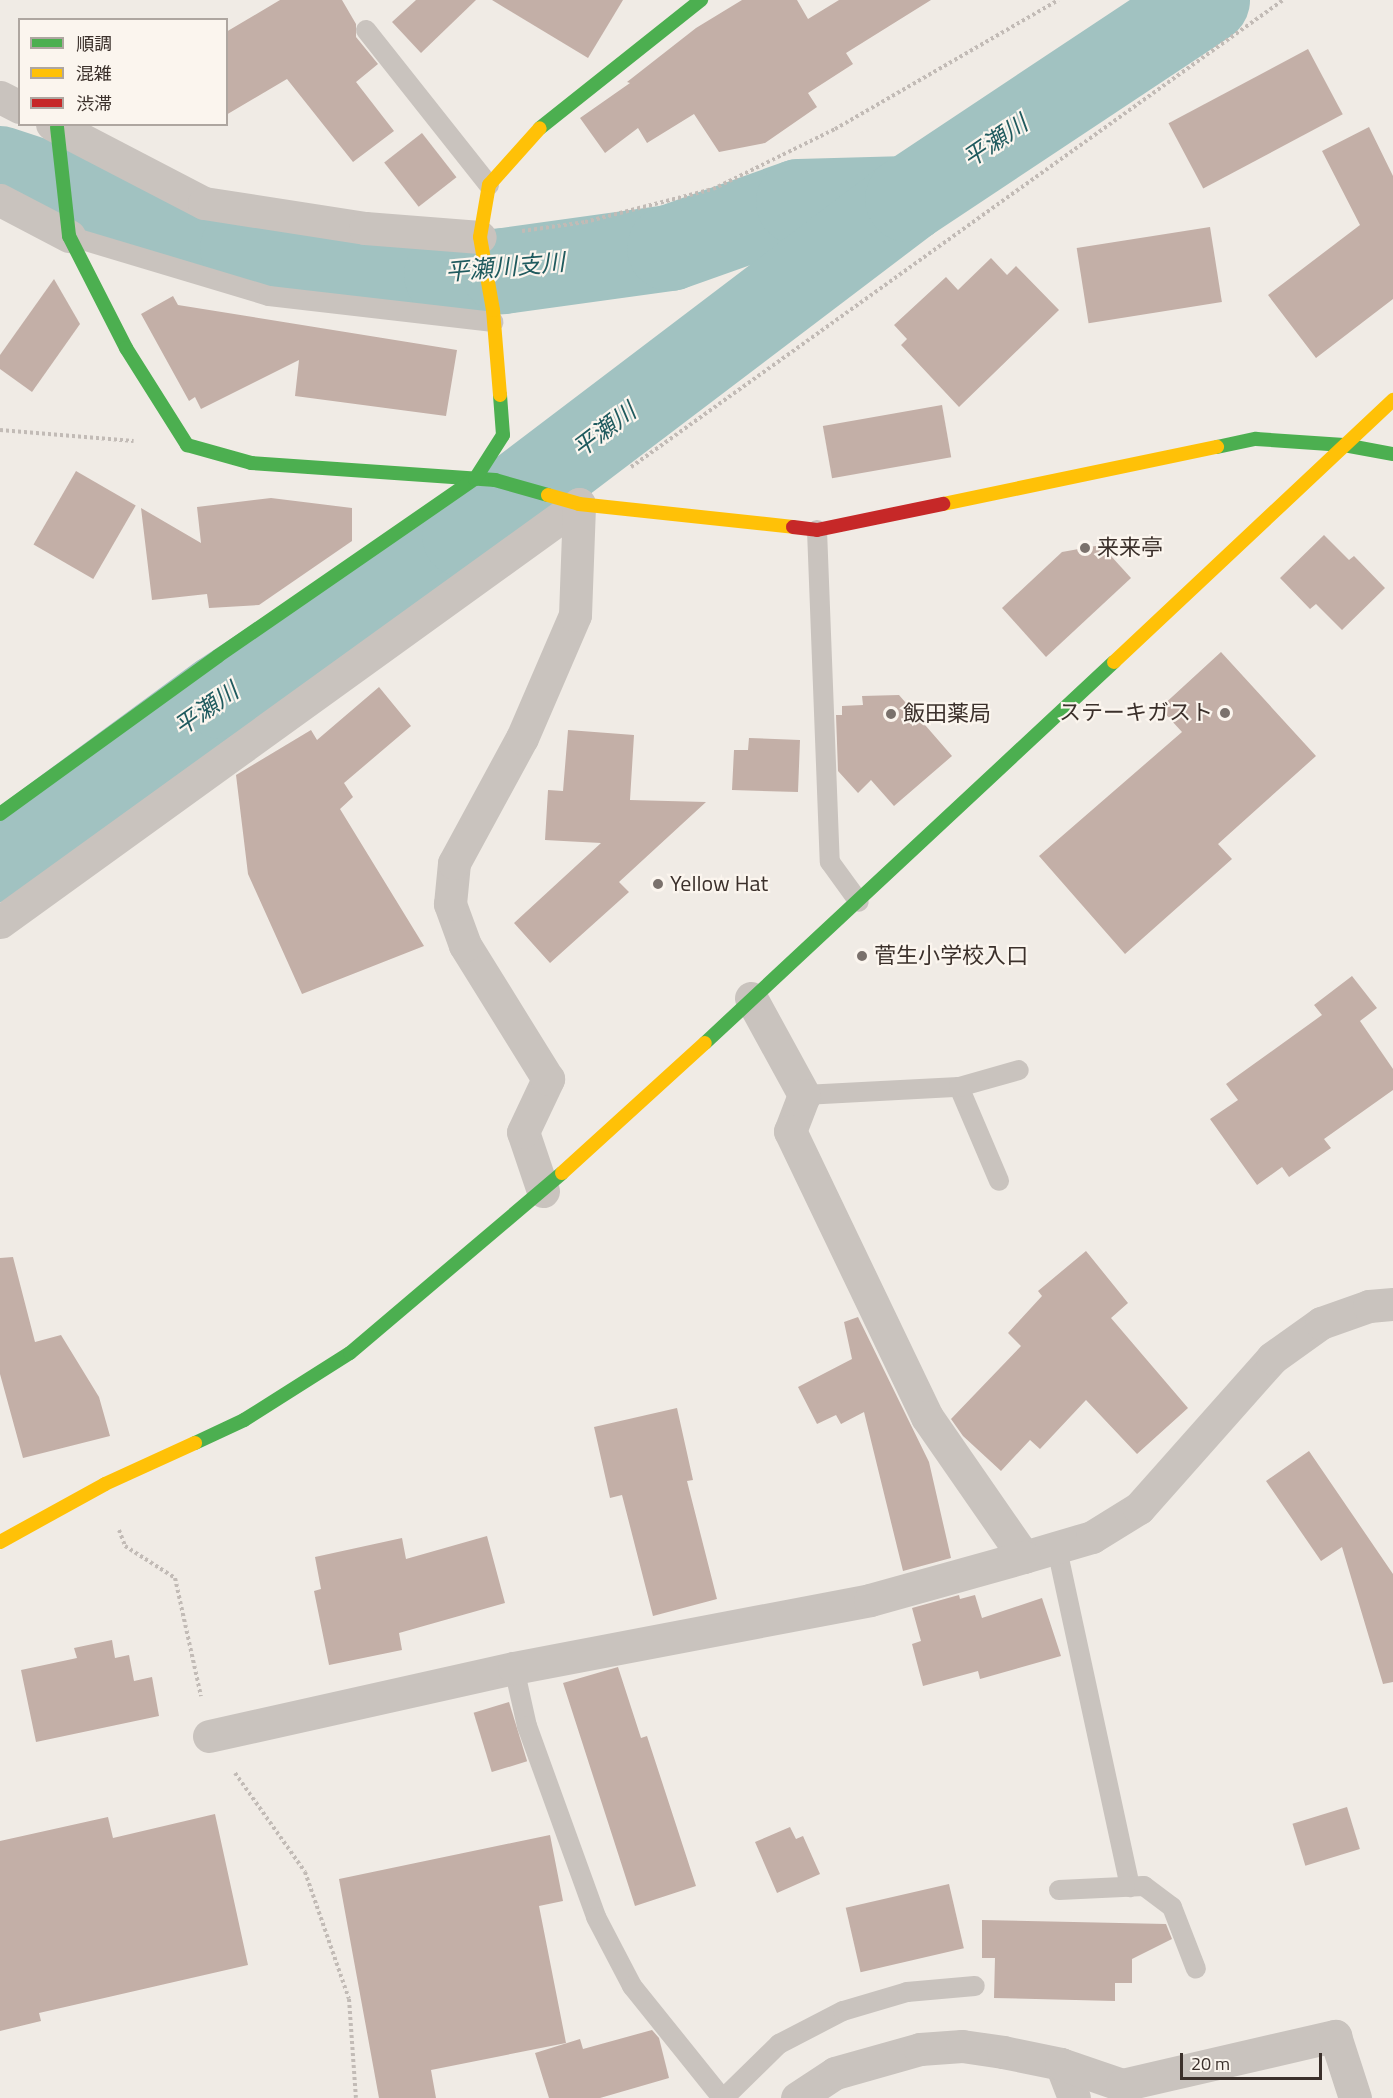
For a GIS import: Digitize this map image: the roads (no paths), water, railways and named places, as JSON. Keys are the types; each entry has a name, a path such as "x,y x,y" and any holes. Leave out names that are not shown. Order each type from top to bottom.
{"street":[{"path":"0,813 218,656 475,479 503,435 494,316 480,237 489,185 546,121 701,0"},
{"path":"0,97 18,106"},
{"path":"54,126 204,203 365,228 480,237"},
{"path":"54,126 69,236 126,348 187,446 251,464 495,480 573,501 817,530 1256,439 1344,445 1393,454"},
{"path":"0,200 69,236"},
{"path":"0,1542 105,1484 244,1420 350,1353 543,1191 751,998 860,902 1393,400"},
{"path":"0,922 573,501"},
{"path":"543,1191 523,1132 548,1079 465,945 450,904 454,863 522,738 575,615 573,501"},
{"path":"751,998 804,1095 790,1131 922,1406 1024,1557"},
{"path":"209,1736 514,1668 870,1600 1092,1538 1139,1508 1272,1358 1321,1323 1369,1306 1393,1304"},
{"path":"799,2098 835,2073 920,2049 962,2046 1061,2064 1122,2085 1335,2036 1355,2098"},
{"path":"1061,2064 1074,2098"}],"lane":[{"path":"366,30 489,185"},
{"path":"69,236 269,296 494,316"},
{"path":"817,530 830,862 860,902"},
{"path":"804,1095 959,1087 1019,1070"},
{"path":"959,1087 999,1181"},
{"path":"1057,1549 1130,1887"},
{"path":"514,1668 527,1726 596,1917 632,1986 723,2098 779,2044 843,2011 907,1992 975,1986"},
{"path":"1059,1890 1144,1886 1172,1907 1196,1969"}],"waterway":[{"name":"平瀬川","path":"0,859 222,696 465,535 908,199 1207,0"},
{"name":"平瀬川支川","path":"0,169 243,249 447,275 504,271 670,248 799,202 908,199"}],"place":[{"name":"来来亭","path":"1085,548"},
{"name":"ステーキガスト","path":"1225,713"},
{"name":"飯田薬局","path":"891,714"},
{"name":"Yellow Hat","path":"658,884"},
{"name":"菅生小学校入口","path":"862,956"}]}
